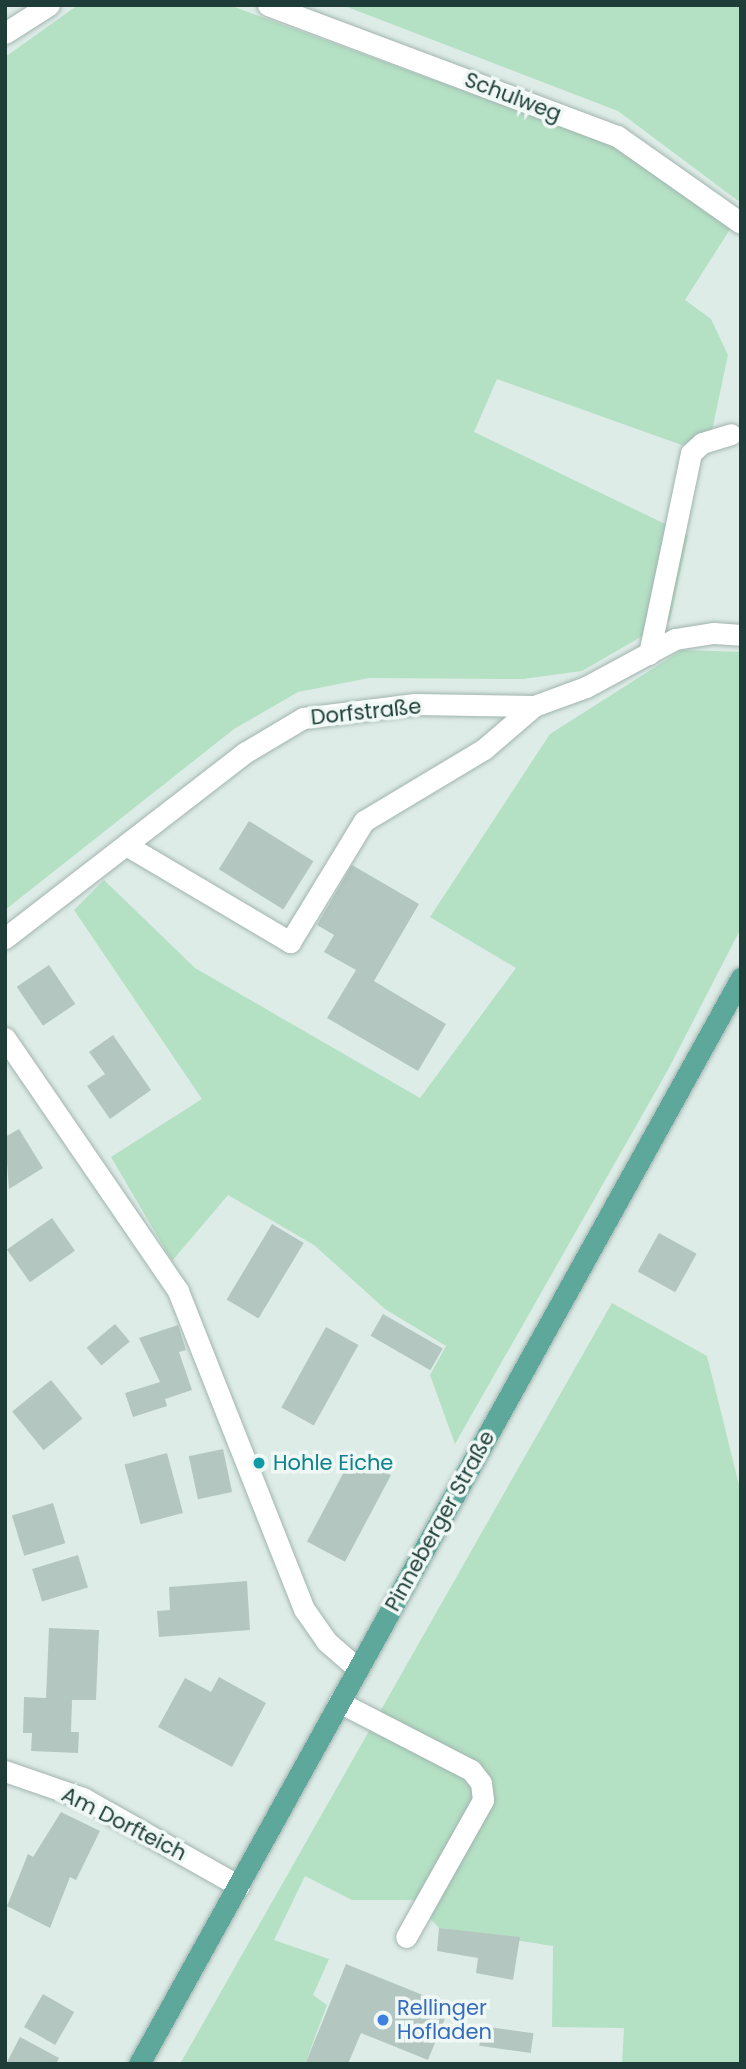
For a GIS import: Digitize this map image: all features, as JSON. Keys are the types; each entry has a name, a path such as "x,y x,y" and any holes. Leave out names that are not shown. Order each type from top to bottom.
{"main road":[{"name":"Pinneberger Straße","path":"139,2064 741,978"}],"street":[{"path":"5,33 49,5"},
{"name":"Schulweg","path":"268,5 617,136 741,223"},
{"path":"649,653 691,453 702,443 731,434"},
{"name":"Dorfstraße","path":"5,938 246,752 303,718 415,704 534,706 586,687 675,639 714,633 741,635"},
{"path":"126,845 290,943 364,821 484,749 534,706"},
{"path":"5,1038 178,1291 304,1609 326,1641 357,1668"},
{"path":"339,1702 471,1770 481,1783 483,1800 407,1937"},
{"name":"Am Dorfteich","path":"5,1771 83,1798 239,1886"}],"green space":[{"path":"78,5 229,5 609,144 732,226 685,300 711,319 728,355 707,454 497,379 474,432 688,535 670,620 582,671 523,679 369,678 298,692 234,729 5,910 5,57"},
{"path":"342,5 741,5 741,203 618,111"},
{"path":"682,650 741,652 741,928 669,1068 455,1444 430,1375 446,1346 385,1309 314,1245 228,1195 172,1261 111,1157 202,1099 74,910 104,880 195,968 420,1098 516,968 430,917 550,734"},
{"path":"612,1303 707,1356 741,1493 741,2064 622,2064 624,2028 552,2027 553,1946 439,1928 413,1900 352,1900 305,1876 274,1940 329,1959 313,1995 327,2005 305,2064 180,2064"}],"building":[{"path":"249,821 313,861 283,910 219,869"},
{"path":"352,865 419,904 374,981 446,1024 418,1071 327,1018 356,970 324,952 334,935 317,925"},
{"path":"49,965 75,1004 43,1026 17,987"},
{"path":"113,1035 151,1090 110,1119 87,1086 105,1074 89,1052"},
{"path":"19,1129 43,1168 9,1189 5,1137"},
{"path":"52,1218 75,1251 30,1282 7,1250"},
{"path":"272,1224 304,1243 258,1318 227,1299"},
{"path":"659,1233 697,1254 675,1292 638,1271"},
{"path":"383,1314 443,1348 430,1370 370,1336"},
{"path":"115,1324 130,1342 101,1365 87,1348"},
{"path":"178,1325 186,1350 179,1352 192,1390 165,1399 167,1406 133,1417 125,1393 160,1382 139,1338"},
{"path":"326,1327 358,1345 314,1425 281,1407"},
{"path":"51,1380 82,1419 44,1450 12,1411"},
{"path":"223,1449 232,1492 198,1499 189,1456"},
{"path":"167,1453 183,1513 141,1524 124,1464"},
{"path":"353,1455 391,1475 345,1562 307,1542"},
{"path":"53,1503 65,1543 24,1556 12,1516"},
{"path":"78,1555 88,1588 42,1602 32,1569"},
{"path":"247,1581 250,1630 159,1637 157,1611 170,1610 169,1587"},
{"path":"49,1628 99,1630 96,1700 72,1700 71,1732 79,1732 78,1753 31,1751 32,1733 23,1733 24,1697 46,1698"},
{"path":"219,1677 266,1703 232,1767 158,1727 185,1678 211,1692"},
{"path":"61,1812 100,1831 76,1880 70,1877 50,1928 7,1906 28,1854 33,1857"},
{"path":"439,1928 520,1937 513,1980 476,1973 478,1958 437,1951"},
{"name":"Rellinger Hofladen","path":"346,1964 450,2006 428,2060 361,2033 348,2064 306,2062"},
{"path":"43,1994 74,2012 55,2045 24,2027"},
{"path":"482,2026 533,2033 531,2053 479,2046"},
{"path":"20,2037 59,2058 56,2064 6,2064"}],"place":[{"name":"Hohle Eiche","path":"259,1463"},
{"name":"Rellinger Hofladen","path":"383,2020"}]}
